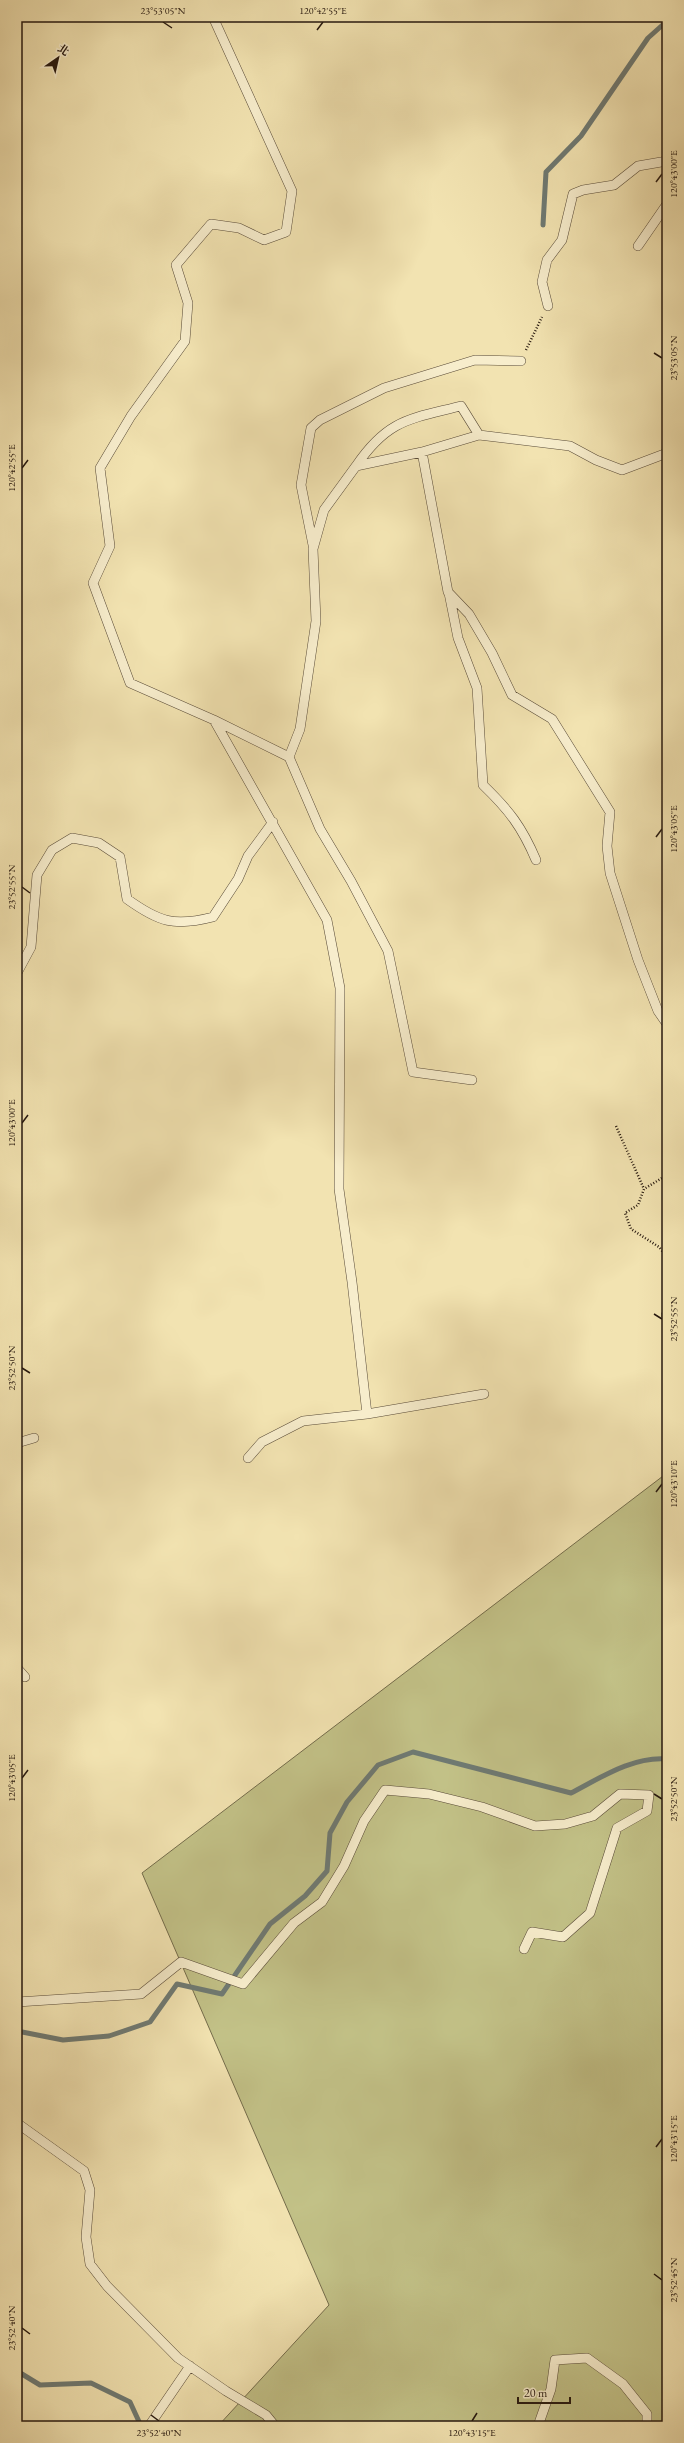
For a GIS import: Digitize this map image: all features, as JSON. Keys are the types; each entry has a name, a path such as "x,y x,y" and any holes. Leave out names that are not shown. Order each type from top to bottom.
{"lane":[{"path":"213,17 292,191 286,232 264,240 239,228 212,224 176,265 188,303 185,341 131,416 100,468 110,546 93,584 130,683 214,720 289,757 320,829 351,881 388,951 413,1072 472,1080"},
{"path":"548,306 542,282 547,260 562,240 574,194 583,190 614,185 638,166 667,160"},
{"path":"638,246 667,204"},
{"path":"289,757 300,728 316,621 313,549 301,485 311,428 320,420 384,388 475,360 521,361"},
{"path":"313,549 324,510 371,444 400,422 461,406 479,435"},
{"path":"356,466 422,452 479,435 570,446 596,460 622,470 667,454"},
{"path":"422,452 458,638 477,688 483,785 500,801 524,832 536,860"},
{"path":"448,592 468,614 492,653 512,695 552,720 610,812 607,846 610,873 638,960 658,1011 667,1024"},
{"path":"214,720 327,920 340,988 339,1189 352,1282 367,1414"},
{"path":"17,973 31,947 37,875 52,850 72,838 99,843 120,857 126,899 151,916 188,924 213,917 238,879 248,856 273,822"},
{"path":"248,1458 262,1442 303,1420 367,1414 484,1394"},
{"path":"17,1443 34,1438"},
{"path":"17,1668 25,1677"},
{"path":"17,2002 141,1994 180,1962 243,1984 294,1923 322,1902 344,1866 364,1821 385,1790 430,1794 482,1807 535,1826 565,1824 593,1816 620,1794 648,1795 647,1811 617,1828 590,1913 563,1937 532,1932 524,1949"},
{"path":"17,2123 84,2171 90,2190 86,2237 90,2264 107,2286 178,2358 266,2415 275,2426"},
{"path":"538,2426 551,2389 555,2360 587,2358 623,2384 646,2414 647,2426"},
{"path":"150,2424 190,2366"}],"path":[{"path":"521,361 532,334 548,306"},
{"path":"616,1126 644,1189"},
{"path":"667,1175 644,1189 638,1204 624,1213 631,1229 658,1247 667,1257"}],"shaded area":[{"path":"667,1473 667,2426 218,2426 329,2305 142,1873"}],"waterway":[{"path":"543,225 546,172 581,136 648,38 667,21"},
{"path":"17,2031 63,2040 109,2036 150,2022 177,1984 222,1994 270,1924 305,1896 327,1871 330,1833 347,1802 378,1765 413,1752 571,1793 629,1764 654,1759 667,1759"},
{"path":"17,2371 40,2385 91,2383 130,2402 141,2426"}]}
